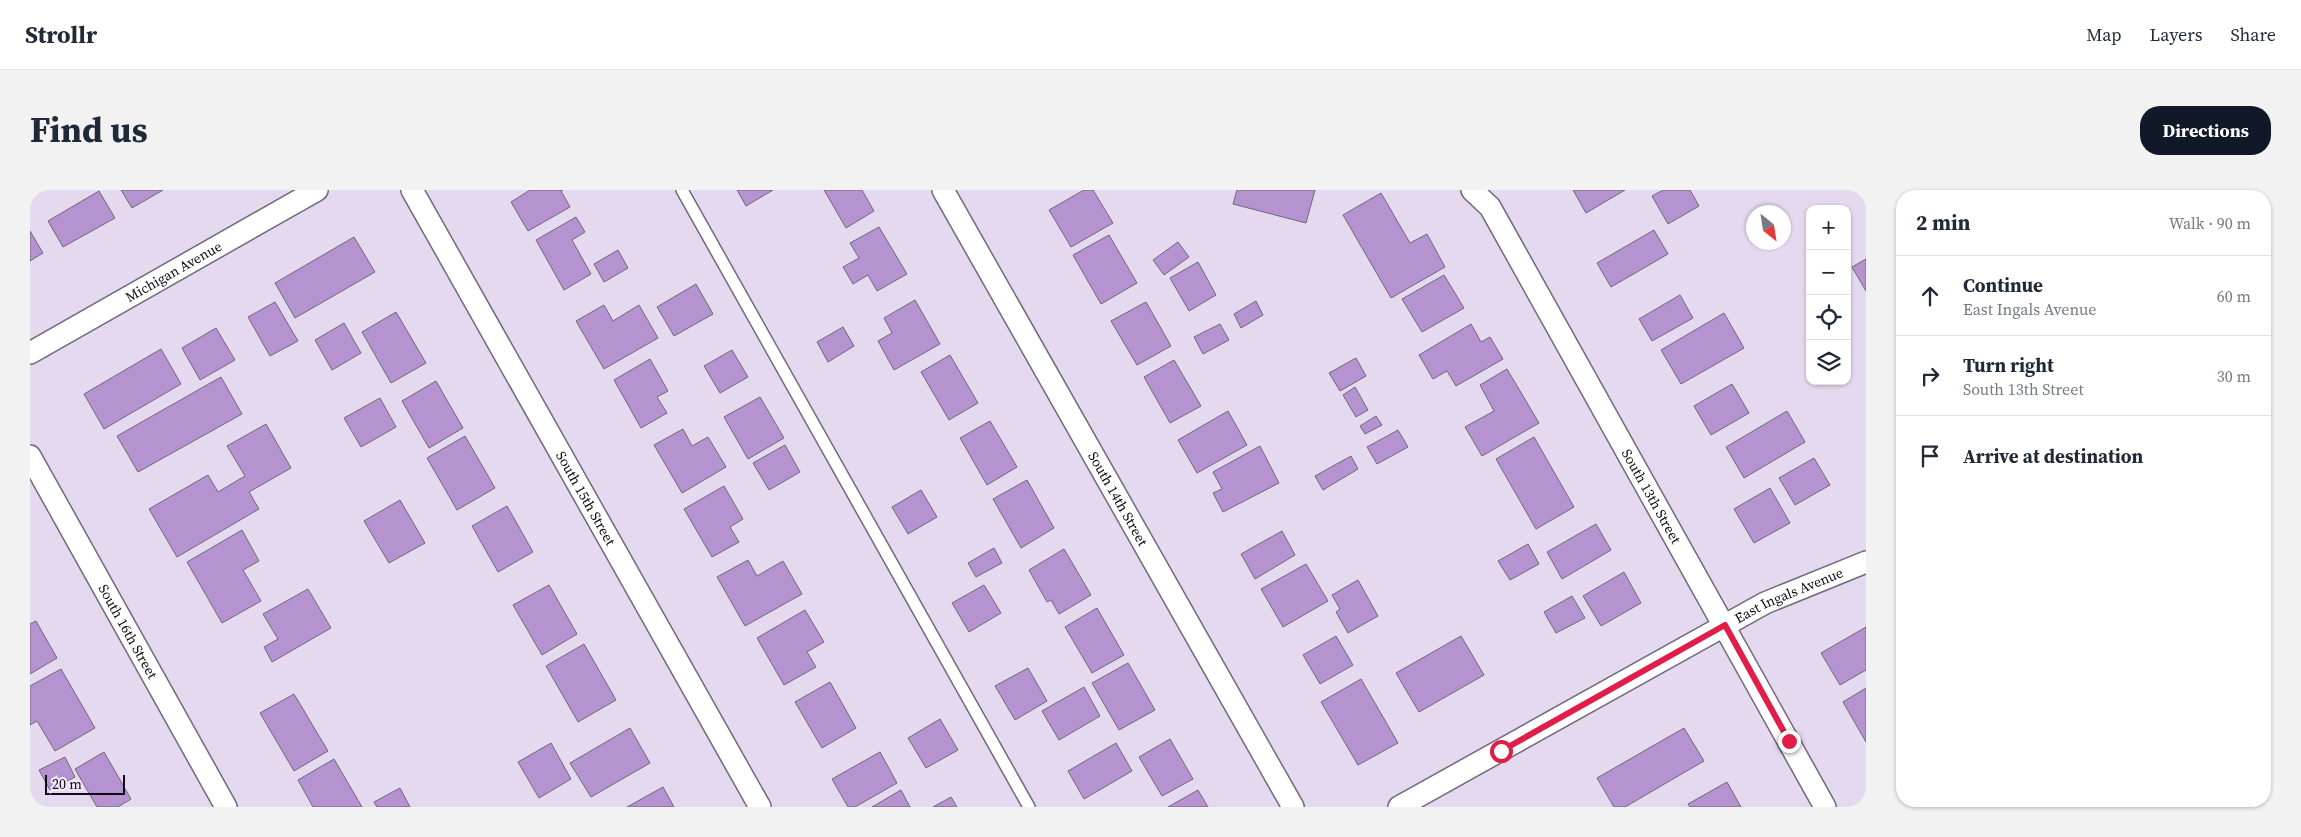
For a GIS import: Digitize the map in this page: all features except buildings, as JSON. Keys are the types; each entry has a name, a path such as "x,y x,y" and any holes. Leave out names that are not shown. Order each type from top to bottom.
{"street":[{"name":"Michigan Avenue","path":"30,353 317,190"},
{"name":"South 15th Street","path":"412,190 760,807"},
{"name":"South 14th Street","path":"943,190 1293,807"},
{"name":"South 13th Street","path":"1472,190 1490,207 1825,807"},
{"name":"South 16th Street","path":"30,456 226,807"},
{"name":"East Ingals Avenue","path":"1399,807 1765,603 1866,562"}],"lane":[{"path":"682,190 1029,807"}],"route":[{"path":"1501,751 1725,625 1789,741"}]}
